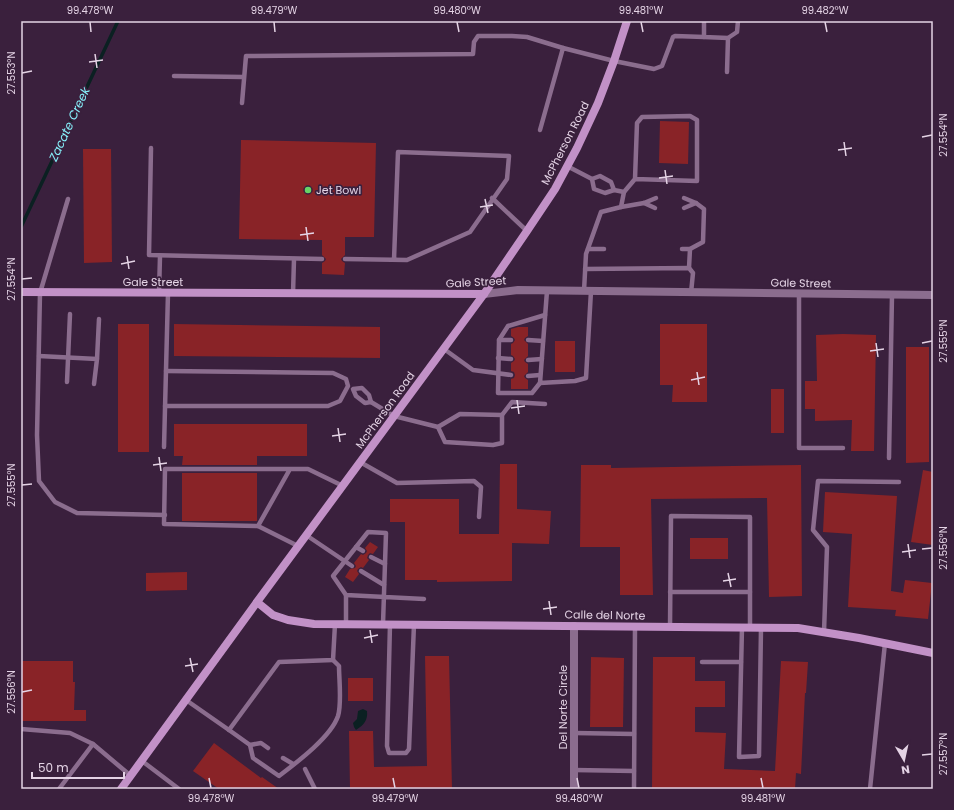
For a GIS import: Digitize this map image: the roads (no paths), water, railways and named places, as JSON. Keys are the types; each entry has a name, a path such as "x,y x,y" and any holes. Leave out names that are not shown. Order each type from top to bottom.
{"street":[{"name":"McPherson Road","path":"122,789 257,602 484,294 555,189 598,103 627,21"},
{"name":"Gale Street","path":"21,292 484,294 518,290 933,296"},
{"name":"Calle del Norte","path":"257,602 273,615 288,620 314,624 798,628 933,653"},
{"name":"Del Norte Circle","path":"574,626 574,789"}],"lane":[{"path":"704,21 704,37"},
{"path":"242,104 243,77 246,56 473,54 474,42 478,36 527,37 614,61 654,68 662,66 673,37 728,38 737,32 738,21"},
{"path":"727,72 728,38"},
{"path":"540,130 563,48"},
{"path":"174,76 243,77"},
{"path":"621,207 624,192 635,179 637,123 642,118 690,116 697,120 697,181 635,179"},
{"path":"151,148 150,256 322,259"},
{"path":"345,259 394,260 406,260 470,232 492,198 507,179 509,156 398,152 394,260"},
{"path":"567,166 592,179 600,176 611,182 614,190"},
{"path":"592,179 594,189 605,194 614,190 624,192"},
{"path":"492,198 527,231"},
{"path":"540,383 575,381 586,378 586,254 601,212 644,203 656,198"},
{"path":"682,249 690,249 703,242 704,209 696,203 684,198"},
{"path":"68,199 36,292 39,356 37,435 39,481 55,502 77,513 164,515"},
{"path":"644,203 655,208"},
{"path":"684,208 696,203"},
{"path":"588,248 604,248"},
{"path":"690,249 689,268 693,273 692,293"},
{"path":"160,256 166,371 164,447"},
{"path":"293,294 294,259"},
{"path":"585,269 689,268"},
{"path":"546,315 508,326 499,340 498,393 532,393 540,383 546,315 547,291"},
{"path":"799,294 798,448 843,448"},
{"path":"889,458 892,295"},
{"path":"67,382 70,314"},
{"path":"94,384 99,319"},
{"path":"499,340 511,340"},
{"path":"528,340 543,341"},
{"path":"444,349 473,370 511,376"},
{"path":"39,356 96,358"},
{"path":"498,358 511,359"},
{"path":"528,360 542,359"},
{"path":"166,371 333,373 346,379 348,386 353,389 356,396 366,403 371,402 394,416 438,427 460,414 502,415"},
{"path":"528,376 540,375"},
{"path":"165,406 328,406 340,401 348,386"},
{"path":"353,389 362,388 369,395 371,402"},
{"path":"438,427 445,442 493,445 502,443 502,415 512,402 545,404"},
{"path":"360,462 397,483 474,481 481,487 479,517"},
{"path":"298,546 258,526 164,524 165,469 308,469 343,486"},
{"path":"258,526 290,469"},
{"path":"824,632 827,547 813,530 818,481 899,482"},
{"path":"670,627 671,516 750,517 750,592 741,662 739,757 759,756 761,628"},
{"path":"346,624 346,595 333,576 368,532 386,533 384,596 386,624 387,746 389,753 406,753 409,749 414,624"},
{"path":"306,535 352,566"},
{"path":"356,547 363,551"},
{"path":"371,556 385,564"},
{"path":"361,571 384,585"},
{"path":"670,592 750,592"},
{"path":"346,595 424,598"},
{"path":"333,660 335,624"},
{"path":"634,789 635,626"},
{"path":"870,789 885,643"},
{"path":"186,700 250,745 253,758 279,776 312,750 330,729 338,716 339,666 333,660 280,662 229,730"},
{"path":"702,662 741,662"},
{"path":"21,729 70,732 93,744 131,776"},
{"path":"574,733 634,734"},
{"path":"250,745 260,743 268,748"},
{"path":"59,789 93,744"},
{"path":"283,758 293,764"},
{"path":"142,760 179,789"},
{"path":"305,769 315,789"},
{"path":"574,770 634,771"}],"waterway":[{"name":"Zacate Creek","path":"21,227 118,21"}],"place":[{"name":"Jet Bowl","path":"308,190"}]}
